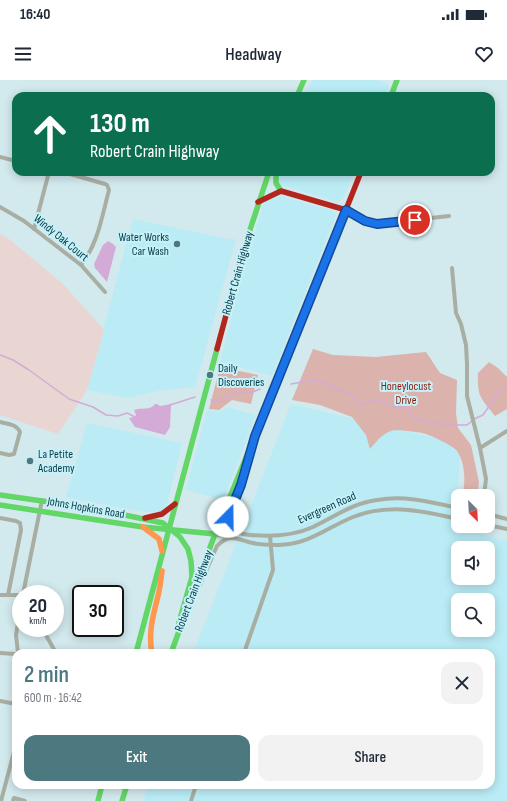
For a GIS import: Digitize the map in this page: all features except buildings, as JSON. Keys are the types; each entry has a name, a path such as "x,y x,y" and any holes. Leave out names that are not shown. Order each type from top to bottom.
{"main road":[{"path":"300,92 304,80"},
{"path":"393,92 398,80"},
{"name":"Robert Crain Highway","path":"137,649 233,288 258,202 268,176"},
{"path":"276,176 276,183 281,191"},
{"name":"Robert Crain Highway","path":"172,649 215,534 359,176"},
{"path":"258,202 281,191 346,210"},
{"name":"Johns Hopkins Road","path":"0,495 42,500 145,518 163,523 180,537 188,549 191,561 192,577 181,611 175,640"},
{"path":"145,518 164,514 175,504"},
{"name":"Johns Hopkins Road","path":"0,505 143,527 215,534"},
{"path":"143,527 159,539 162,544 163,553 160,587 149,634 151,649"},
{"path":"174,649 175,640"},
{"path":"98,801 101,789"},
{"path":"122,801 125,789"}],"street":[{"path":"0,157 12,160"},
{"path":"34,229 48,176"},
{"path":"77,176 105,184 109,190 95,243 81,265"},
{"name":"Windy Oak Court","path":"0,206 14,214 81,265 105,292"},
{"path":"346,210 365,221 377,224 449,216"},
{"path":"452,268 456,313 461,324 466,346 467,396 486,478 485,489"},
{"path":"0,422 14,425 20,432 14,454 9,455 0,453"},
{"path":"480,448 507,431"},
{"name":"Evergreen Road","path":"255,436 241,485 228,517 229,523 237,532 270,536 286,535 311,527 351,507 390,498 414,499 451,507"},
{"path":"24,585 42,500"},
{"name":"Evergreen Road","path":"215,534 254,543 290,545 310,539 354,516 384,509 400,508 419,510 451,517"},
{"path":"495,516 507,519"},
{"path":"0,518 20,523 21,530 8,595"},
{"path":"495,526 507,529"},
{"path":"245,649 273,570 270,536"},
{"path":"183,620 217,546 221,542 231,538"},
{"path":"0,595 12,595"},
{"path":"17,649 18,637"},
{"path":"47,637 54,649"},
{"path":"0,653 12,654"},
{"path":"0,701 12,703"},
{"path":"1,801 12,765"},
{"path":"191,801 195,789"},
{"path":"14,801 14,798 25,801"}],"shaded area":[{"path":"312,80 378,80 389,85 386,92 308,92"},
{"path":"278,176 352,176 344,197 339,202 280,185 277,181"},
{"path":"277,195 331,210 336,215 272,376 220,362 243,272 264,202"},
{"path":"133,219 229,239 236,239 195,387 157,391 127,398 87,390"},
{"path":"0,234 9,239 63,284 104,330 87,390 58,434 0,415"},
{"path":"108,241 116,247 107,282 95,268 94,264 103,245"},
{"path":"155,404 160,406 171,404 170,427 165,435 135,427 129,418 136,415 134,410 148,408"},
{"path":"291,404 461,444 458,489 451,489 451,533 477,533 507,541 507,801 143,801 147,789 495,789 495,649 195,649"},
{"path":"227,407 256,415 223,500 186,490 207,410 219,412"},
{"path":"87,423 182,443 166,508 159,513 133,510 66,497"}],"green space":[{"name":"Honeylocust Drive","path":"313,349 333,355 376,357 426,352 440,373 457,380 456,413 458,428 471,445 479,482 478,489 463,489 463,467 460,456 455,449 446,443 422,433 394,430 382,436 370,449 366,435 352,417 320,405 292,400"},
{"path":"489,362 507,377 507,409 495,416 483,401 478,387 478,373"},
{"path":"220,367 258,375 251,404 232,400 219,410 209,409"}],"waterway":[{"path":"0,355 13,360 29,370 69,399 93,407 106,415 118,416 127,413 135,417"},
{"path":"291,384 314,380 328,384 336,389 348,393 362,405 378,399 391,406 403,406 414,417 420,420 444,425 467,425 474,419 483,415 500,390 507,389"},
{"path":"211,400 224,399 235,393 250,393 260,389"},
{"path":"170,405 195,397"}],"traffic: fast":[{"path":"299,92 304,80"},
{"path":"392,92 397,80"},
{"path":"244,248 268,176"},
{"path":"276,176 276,183 281,191"},
{"path":"172,649 215,534 305,312"},
{"path":"137,649 217,349"},
{"path":"0,495 91,508 163,523 180,537 188,549 191,561 192,577 178,626"},
{"path":"0,505 143,527 215,534"},
{"path":"98,801 101,789"},
{"path":"122,801 126,789"}],"traffic: slow":[{"path":"143,527 159,539 162,551"},
{"path":"151,649 152,624 162,571"}],"traffic: jam":[{"path":"305,312 359,176"},
{"path":"258,202 281,191 346,210"},
{"path":"217,349 244,248"},
{"path":"145,518 162,514 175,504"}],"place":[{"name":"Water Works Car Wash","path":"177,244"},
{"name":"Daily Discoveries","path":"210,375"},
{"name":"La Petite Academy","path":"30,461"}],"route":[{"path":"228,517 241,485 255,436 346,210 356,217 377,224 415,220"}]}
